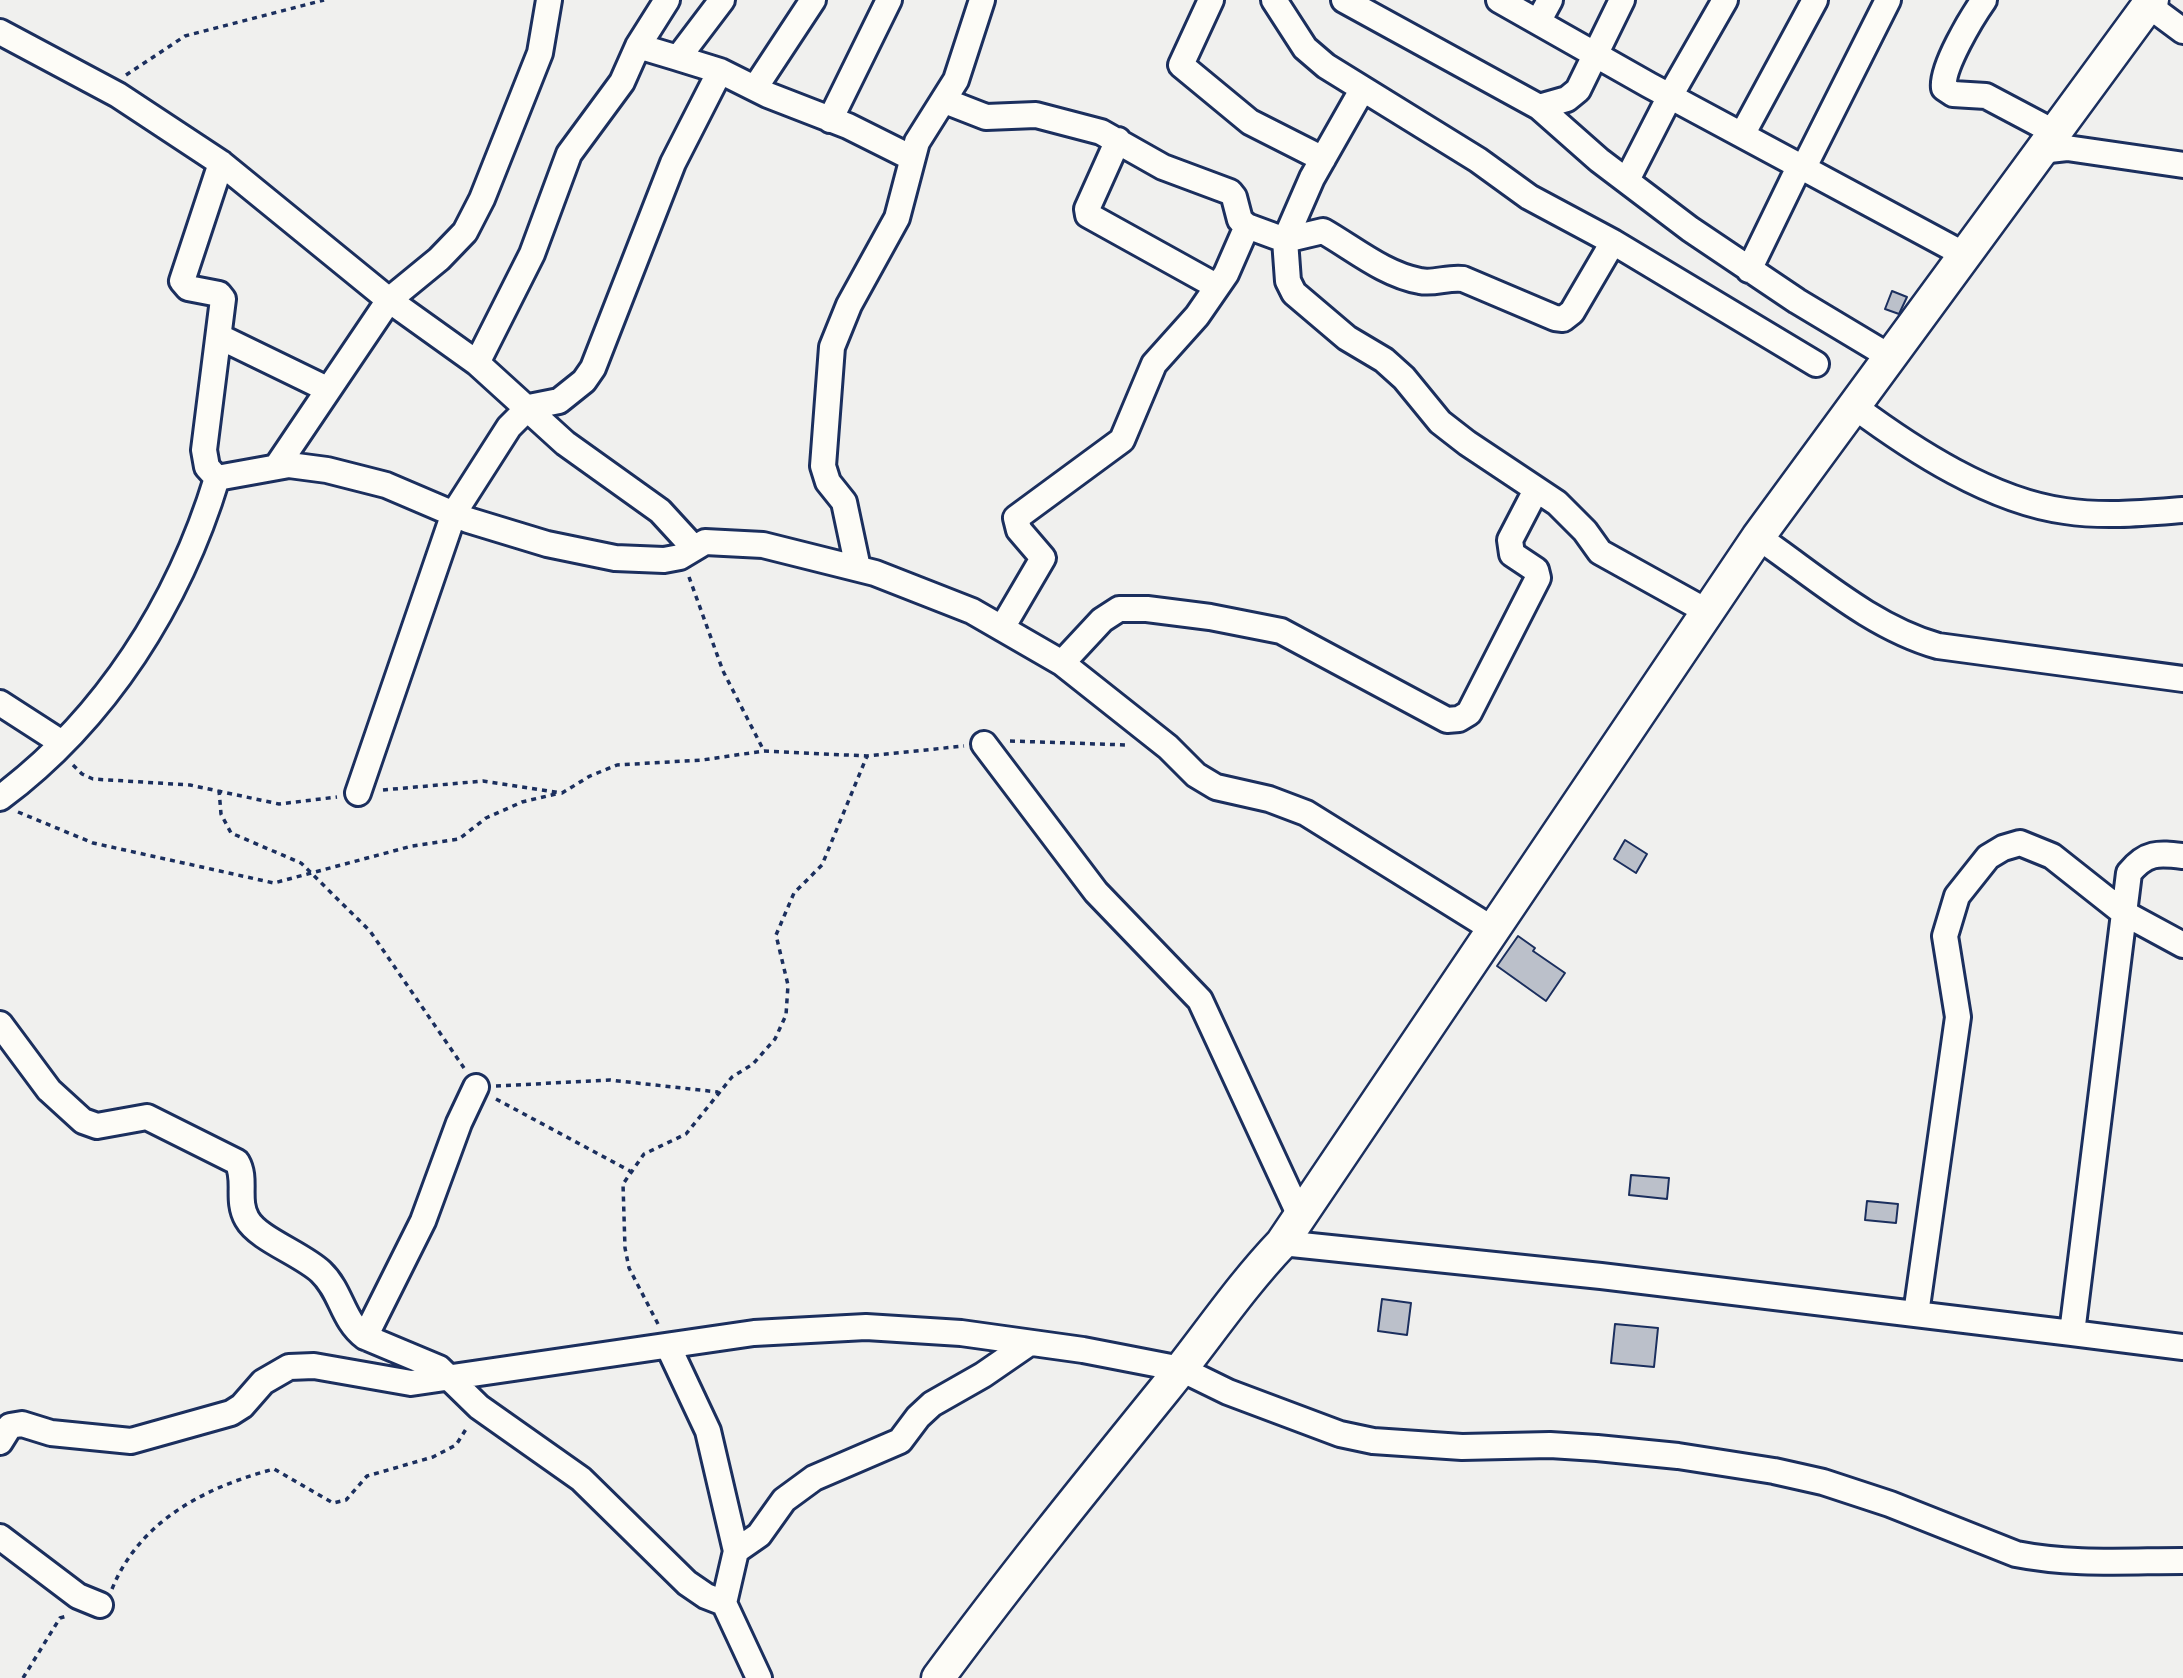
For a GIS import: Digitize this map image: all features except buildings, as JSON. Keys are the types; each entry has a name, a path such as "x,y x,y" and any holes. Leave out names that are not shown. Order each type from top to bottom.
{"street":[{"path":"277,466 388,300 439,259 465,232 482,199 540,53 550,0"},
{"path":"477,363 532,254 569,154 622,82 638,46 667,0"},
{"path":"678,58 722,0"},
{"path":"755,88 813,0"},
{"path":"830,120 889,0"},
{"path":"858,568 844,502 828,482 823,466 832,347 849,305 897,218 917,142 956,80 982,0"},
{"path":"1211,0 1181,65 1250,122 1323,159"},
{"path":"1275,0 1305,48 1362,90 1478,160 1529,197 1613,242 1816,364"},
{"path":"1343,0 1539,107 1627,180 1749,270 1892,358"},
{"path":"1499,0 1544,11 1597,55 1965,255"},
{"path":"1539,107 1567,99 1575,93 1597,55 1622,0"},
{"path":"1627,180 1670,96 1725,0"},
{"path":"1742,135 1815,0"},
{"path":"1749,270 1888,0"},
{"path":"1984,0 1954,54 1944,88 1954,94 1986,96 2047,141 2067,148 2183,165"},
{"path":"937,1678 1018,1570 1181,1369 1251,1275 1282,1243 1758,537 1892,358 2150,2 2183,31"},
{"path":"0,32 104,88 221,163 388,300 477,363 565,443 660,511 686,552"},
{"path":"638,46 720,71 912,158"},
{"path":"358,793 454,513 509,427 528,407 559,401 584,381 593,368 673,163 720,71"},
{"path":"1362,90 1323,159 1285,240 1287,281 1294,293 1347,338 1384,360 1404,378 1440,422 1566,512 1601,552 1708,612"},
{"path":"945,101 986,117 1036,115 1093,129 1163,167 1230,192 1240,220 1247,226 1285,240 1323,231 1405,276 1425,282 1449,277 1469,281 1559,319 1572,312 1613,242"},
{"path":"1118,141 1087,209 1088,215 1216,286"},
{"path":"217,478 208,467 204,450 223,299 219,294 188,288 182,281 221,163"},
{"path":"1002,628 1043,558 1019,530 1016,518 1122,440 1154,364 1197,316 1226,274 1247,226"},
{"path":"220,337 327,389"},
{"path":"1854,407 1926,457 1978,482 2039,505 2061,511 2093,514 2132,515 2183,510"},
{"path":"217,478 277,466 327,470 386,485 454,513 547,544 615,558 664,560 705,542 762,545 858,568 972,611 1002,628 1062,663 1168,747 1196,775 1216,787 1269,799 1306,813 1494,930"},
{"path":"5,804 82,725 136,653 195,547 217,478"},
{"path":"1062,663 1102,620 1119,609 1147,609 1210,617 1281,631 1447,720 1459,719 1469,713 1538,578 1536,570 1513,555 1510,540 1536,490"},
{"path":"1758,537 1863,610 1910,638 1938,646 2183,679"},
{"path":"0,703 62,743"},
{"path":"984,744 1096,892 1200,1000 1300,1216"},
{"path":"1916,1314 1958,1017 1945,936 1957,896 1987,858 2003,848 2020,843 2052,856 2124,913 2183,945"},
{"path":"2072,1333 2129,873 2140,860 2155,852 2183,856"},
{"path":"0,1024 49,1090 83,1121 97,1126 147,1117 237,1162 241,1208 249,1223 304,1256 324,1275 334,1287 347,1321 365,1337 428,1361 479,1406 581,1479 687,1583 706,1596 724,1603"},
{"path":"365,1337 423,1221 459,1123 477,1087"},
{"path":"1282,1243 1601,1276 2183,1347"},
{"path":"0,1442 9,1426 22,1424 51,1433 131,1441 231,1413 242,1406 263,1382 289,1367 314,1366 396,1382 601,1354 669,1348 754,1333 866,1327 961,1333 1093,1352 1181,1369 1228,1392 1340,1434 1373,1441 1476,1447 1550,1445 1678,1456 1823,1482 2015,1554 2044,1559 2119,1563 2183,1561"},
{"path":"736,1552 759,1535 784,1500 814,1478 900,1441 932,1404 983,1375 1028,1344"},
{"path":"669,1348 709,1431 736,1552 724,1603 759,1678"},
{"path":"0,1537 71,1591 100,1605"}],"path":[{"path":"104,88 185,37 324,0"},
{"path":"686,552 723,671 764,751"},
{"path":"5,804 93,843 150,858 211,867 274,883 412,846 459,839 486,818 523,802 562,793 590,776 617,765 702,760 764,751 867,755 1016,740 1168,747"},
{"path":"62,743 74,768 93,779 190,785 279,804 419,784 483,781 562,793"},
{"path":"669,1348 629,1268 625,1248 623,1184 644,1154 686,1134 732,1077 767,1051 786,1014 788,985 776,935 794,893 822,865 867,755"},
{"path":"219,790 221,814 231,833 300,863 370,931 477,1087 550,1131 630,1171"},
{"path":"477,1087 610,1080 719,1092"},
{"path":"23,1678 60,1618 107,1602 134,1548 159,1522 229,1481 274,1469 333,1503 346,1500 367,1476 433,1457 456,1445 479,1406"}]}
